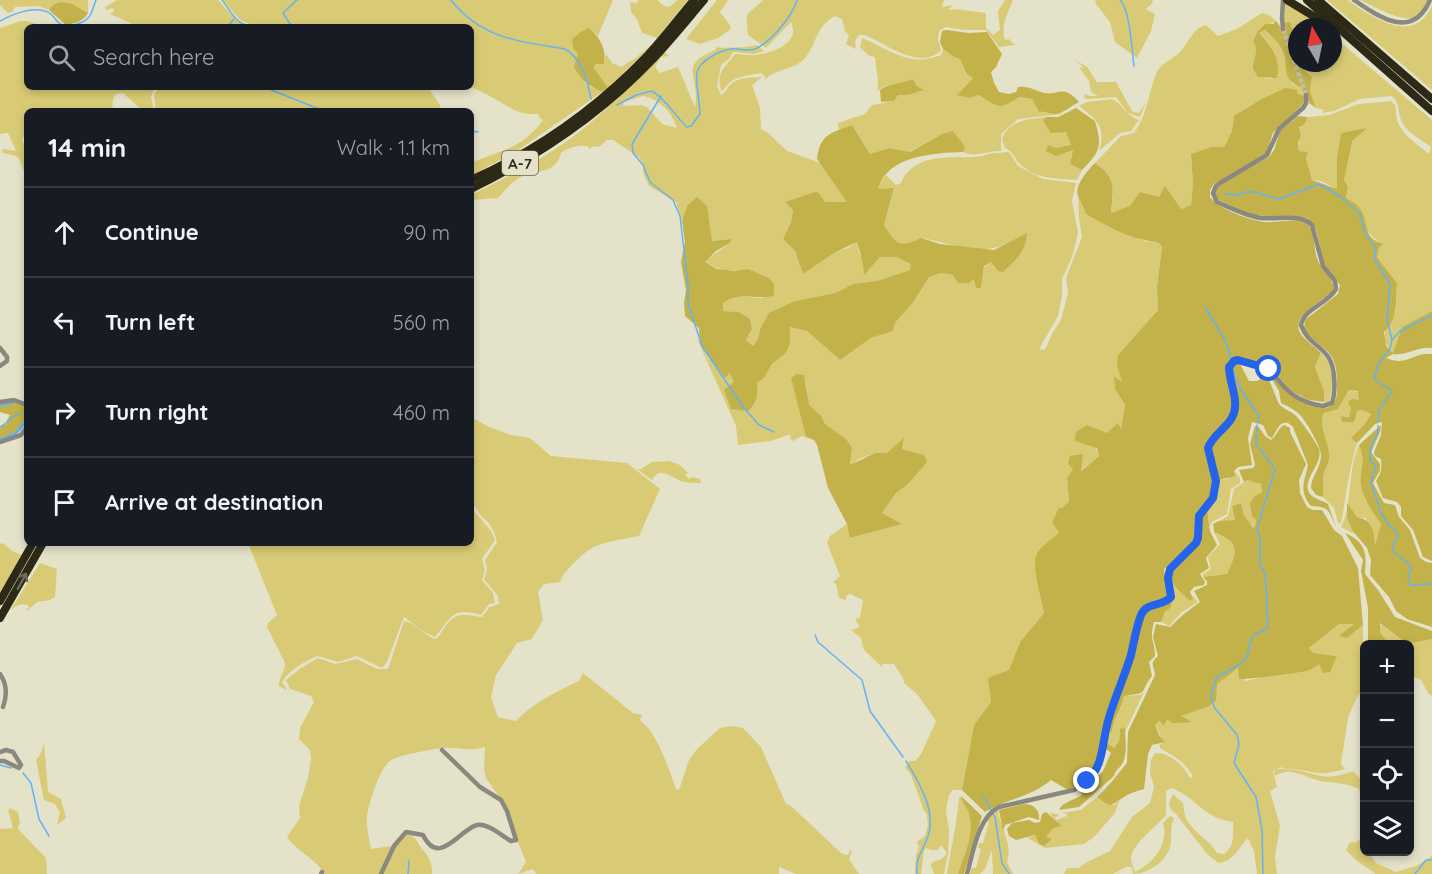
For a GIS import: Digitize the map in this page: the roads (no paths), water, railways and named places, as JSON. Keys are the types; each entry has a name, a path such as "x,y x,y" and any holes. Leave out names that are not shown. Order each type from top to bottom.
{"highway":[{"name":"A-7","path":"474,187 546,148 635,77 668,37 694,0"},
{"name":"A-7","path":"668,37 704,0"},
{"path":"1307,0 1432,111"},
{"path":"1318,0 1432,99"},
{"path":"1284,2 1314,18"},
{"path":"1342,36 1376,62"},
{"name":"A-7","path":"474,178 533,147 594,108"},
{"path":"0,601 31,546"},
{"path":"0,618 41,546"}],"street":[{"path":"1354,0 1394,21 1408,23 1425,13 1430,0"},
{"path":"1283,29 1284,2"},
{"path":"967,874 983,823 989,813 999,807 1074,790 1097,770 1107,725 1142,613 1150,606 1165,603 1171,597 1168,578 1170,569 1196,543 1199,516 1210,503 1214,493 1216,474 1208,448 1212,440 1230,422 1234,413 1236,399 1229,373 1231,363 1238,360 1269,369 1293,395 1317,405 1328,405 1334,398 1334,373 1331,360 1306,335 1301,326 1304,317 1329,298 1336,289 1335,280 1323,266 1312,225 1300,219 1270,219 1252,216 1217,202 1213,193 1215,186 1268,155 1279,129 1303,108 1306,95"},
{"path":"0,348 8,357 7,362 0,366"},
{"path":"0,402 14,400 24,404"},
{"path":"0,442 21,435 24,431"},
{"path":"0,674 5,682 3,706"},
{"path":"0,752 6,750 14,752 21,765 19,768 4,760 0,761"},
{"path":"381,874 394,846 406,832 423,835 426,842 438,848 447,846 477,825 485,826 512,841 516,840 501,800 480,788 442,750"}],"waterway":[{"path":"77,24 89,17 96,0"},
{"path":"222,0 244,24"},
{"path":"290,24 283,13 297,0"},
{"path":"451,0 463,13 488,31 516,40 565,49 571,53 586,78 591,99"},
{"path":"617,105 636,95 652,91 687,127 691,126 700,114 697,72 702,64 726,50 752,50 761,46 786,21 797,0"},
{"path":"1120,0 1128,21 1134,66"},
{"path":"0,21 22,12 40,10 49,13 61,24"},
{"path":"230,24 234,19"},
{"path":"272,90 316,108"},
{"path":"661,96 632,144 633,153 643,165 650,182 673,200 680,216 688,303 702,346 743,407 759,425 774,432"},
{"path":"474,131 478,132"},
{"path":"1225,194 1255,192 1279,199 1319,184 1341,197 1360,214 1365,232 1376,248 1374,258 1390,284 1387,320 1392,340 1390,349 1379,363 1374,379 1392,391 1380,408 1378,422"},
{"path":"1205,307 1226,342 1231,360"},
{"path":"1393,339 1399,332 1432,315"},
{"path":"1232,366 1239,386 1259,415 1258,422"},
{"path":"0,405 13,402"},
{"path":"0,427 20,414"},
{"path":"2,439 15,434 24,424"},
{"path":"1257,425 1256,444 1275,469 1257,529 1260,538 1260,564 1265,574 1268,628 1255,634 1251,639 1247,657 1240,664 1216,678 1211,697 1214,707 1237,735 1239,744 1234,763 1256,797 1262,830 1263,874"},
{"path":"1378,426 1378,432 1371,447 1370,461 1376,465 1371,483 1381,513 1398,533 1392,549 1411,567 1408,578 1411,585 1432,584"},
{"path":"815,635 818,642 862,680 870,711 903,757"},
{"path":"906,761 929,808 930,829 918,860 917,874"},
{"path":"0,765 11,768"},
{"path":"23,773 31,783 39,819 49,836"},
{"path":"983,796 995,817 1002,863 1009,874"},
{"path":"408,874 409,860"},
{"path":"1415,874 1426,860 1432,860"}],"tunnel":[{"path":"1283,29 1306,95"}]}
